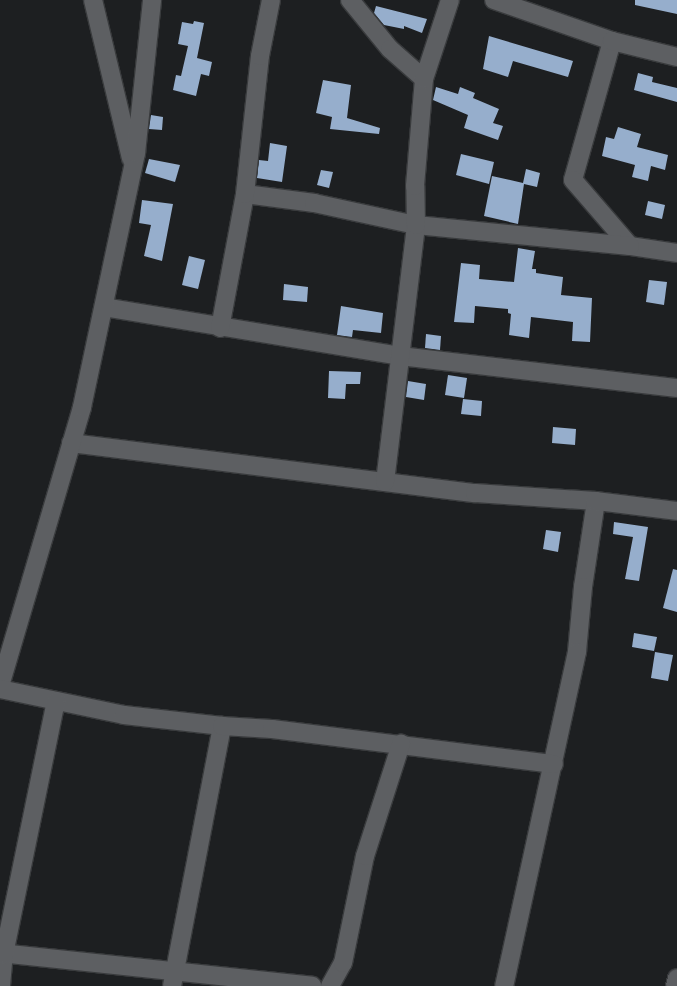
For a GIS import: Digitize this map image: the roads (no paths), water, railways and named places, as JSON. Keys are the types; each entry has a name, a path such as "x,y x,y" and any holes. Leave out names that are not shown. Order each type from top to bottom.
{"street":[{"path":"93,0 133,170"},
{"path":"152,0 133,170 104,306 71,443 0,688 124,715 401,744 554,764"},
{"path":"220,328 245,194 260,56 271,0"},
{"path":"350,0 390,49 424,79"},
{"path":"385,482 416,225 415,186 424,79 450,0"},
{"path":"494,0 612,41 677,56"},
{"path":"612,41 573,180 630,246"},
{"path":"245,194 314,202 416,225 630,246 677,253"},
{"path":"104,306 220,328 400,356 677,388"},
{"path":"71,443 475,493 596,501 677,510"},
{"path":"504,986 577,652 583,587 596,501"},
{"path":"0,986 2,954 56,701"},
{"path":"174,978 222,726"},
{"path":"330,986 343,963 365,856 401,744"},
{"path":"2,954 174,978 312,986"},
{"path":"675,986 677,978"}]}
